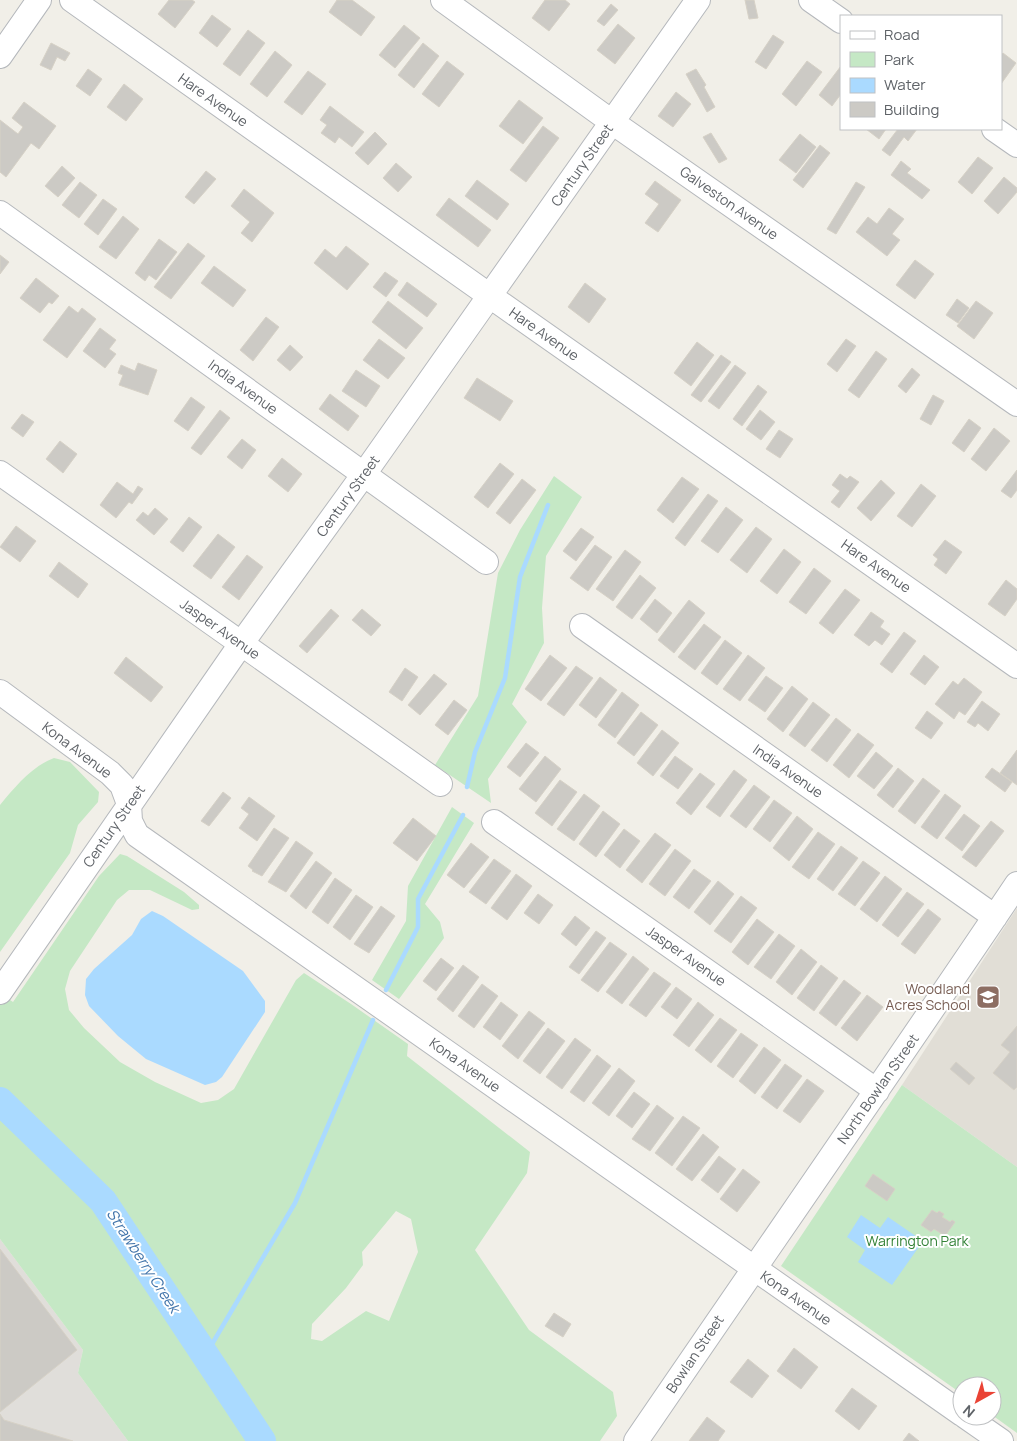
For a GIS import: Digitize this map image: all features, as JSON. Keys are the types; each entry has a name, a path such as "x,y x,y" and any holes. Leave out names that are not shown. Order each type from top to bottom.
{"street":[{"path":"0,56 39,0"},
{"name":"Hare Avenue","path":"72,0 1017,666"},
{"name":"Galveston Avenue","path":"443,0 612,122 1017,404"},
{"name":"Century Street","path":"2,989 241,644 364,474 698,0"},
{"path":"811,0 840,20"},
{"path":"995,130 1017,145"},
{"name":"India Avenue","path":"0,213 486,562"},
{"name":"Jasper Avenue","path":"0,473 440,784"},
{"name":"India Avenue","path":"582,626 995,917"},
{"name":"Kona Avenue","path":"0,692 110,773 122,786 129,804 130,821 137,835 952,1407"},
{"name":"Jasper Avenue","path":"494,822 877,1090"},
{"name":"North Bowlan Street","path":"753,1268 1017,884"},
{"name":"Bowlan Street","path":"636,1441 753,1268"},
{"path":"979,1426 1001,1441"}],"shaded area":[{"name":"Woodland Acres School","path":"1017,908 1017,1167 902,1085"},
{"path":"0,1239 83,1350 78,1373 128,1441 0,1441"}],"green space":[{"path":"554,476 582,497 546,556 542,608 544,643 512,704 527,722 488,779 491,803 435,765 478,696 498,573 520,530"},
{"path":"54,758 70,762 99,792 98,802 78,825 70,853 0,952 0,805 31,772"},
{"path":"452,807 474,823 425,904 440,922 444,938 399,999 372,980 406,921 408,886"},
{"path":"120,854 127,856 184,892 199,905 199,909 192,910 150,890 129,890 117,900 70,971 65,989 69,1010 84,1028 120,1062 155,1082 201,1103 218,1100 234,1089 296,980 304,973 408,1044 407,1056 530,1152 527,1173 475,1250 529,1330 613,1392 617,1416 600,1441 128,1441 78,1373 83,1350 0,1239 0,993 13,1002 99,876","holes":["396,1211 411,1219 418,1252 389,1321 366,1311 322,1341 311,1339 312,1324 346,1288 363,1265 362,1252"]},
{"name":"Warrington Park","path":"902,1085 1017,1167 1017,1433 1002,1422 1002,1376 952,1376 952,1387 781,1266"}],"water":[{"path":"152,911 163,916 243,971 265,1001 265,1012 222,1077 216,1082 205,1085 146,1059 118,1036 89,1006 85,995 86,979 94,969 132,935 141,919"},
{"path":"861,1215 880,1228 888,1217 923,1241 892,1285 858,1262 865,1250 847,1237"}],"building":[{"path":"169,0 192,0 195,2 175,28 158,14"},
{"path":"337,0 352,0 375,17 361,36 329,12"},
{"path":"545,0 565,0 570,4 549,31 532,18"},
{"path":"745,0 754,0 758,18 749,19"},
{"path":"611,4 618,10 604,26 597,21"},
{"path":"212,15 231,29 217,47 199,33"},
{"path":"618,24 635,38 615,64 597,50"},
{"path":"404,25 420,38 395,68 379,55"},
{"path":"248,30 265,43 240,76 223,64"},
{"path":"773,35 784,42 766,69 755,62"},
{"path":"51,43 70,53 65,61 57,57 51,70 40,65"},
{"path":"423,43 439,56 414,88 398,75"},
{"path":"275,51 292,65 267,97 250,84"},
{"path":"1002,54 1016,63 1002,83"},
{"path":"447,61 464,74 439,107 422,94"},
{"path":"807,61 822,72 796,106 782,94"},
{"path":"840,67 840,95 832,106 819,95"},
{"path":"88,69 102,79 90,96 76,86"},
{"path":"696,69 706,85 704,87 715,107 707,112 686,74"},
{"path":"308,71 326,84 302,115 284,102"},
{"path":"124,84 143,99 126,121 107,107"},
{"path":"676,92 691,104 673,127 658,116"},
{"path":"519,100 543,118 523,144 499,126"},
{"path":"24,102 56,126 39,149 31,143 6,177 0,172 0,120 18,134 23,127 12,118"},
{"path":"330,106 364,132 352,147 339,137 335,143 321,133 327,125 320,120"},
{"path":"543,126 559,138 526,182 510,170"},
{"path":"867,130 885,130 879,139"},
{"path":"897,130 916,130 908,141 904,137 890,156 882,150"},
{"path":"375,132 387,144 368,165 355,153"},
{"path":"711,133 727,159 719,163 703,137"},
{"path":"800,134 816,147 796,173 779,160"},
{"path":"820,145 830,153 803,188 793,180"},
{"path":"978,157 993,168 972,194 958,182"},
{"path":"901,161 911,169 907,173 930,190 922,199 891,175"},
{"path":"396,163 412,177 398,192 383,178"},
{"path":"62,166 75,178 58,197 45,186"},
{"path":"206,171 216,179 194,204 185,197"},
{"path":"1004,177 1017,188 1017,192 998,214 984,201"},
{"path":"477,180 509,204 497,220 465,196"},
{"path":"655,181 681,200 658,232 645,223 659,204 645,194"},
{"path":"80,182 97,195 79,218 62,205"},
{"path":"856,182 865,187 836,234 827,229"},
{"path":"244,189 274,213 252,242 241,233 250,222 231,206"},
{"path":"449,198 491,230 478,247 436,215"},
{"path":"103,199 117,209 98,235 84,224"},
{"path":"889,208 904,219 892,234 900,240 887,256 856,232 868,217 877,224"},
{"path":"123,216 139,229 116,259 99,247"},
{"path":"159,239 177,252 156,280 149,275 145,281 135,273"},
{"path":"188,243 205,256 171,299 154,287"},
{"path":"346,246 369,264 347,290 314,263 325,249 336,258"},
{"path":"0,255 9,262 0,274"},
{"path":"915,260 934,274 915,299 896,285"},
{"path":"214,266 246,290 233,307 201,283"},
{"path":"385,272 398,281 386,297 373,287"},
{"path":"36,278 59,296 52,304 49,302 40,313 20,298"},
{"path":"407,282 437,304 427,317 398,295"},
{"path":"585,283 606,299 589,323 568,307"},
{"path":"957,299 969,308 958,323 946,315"},
{"path":"388,301 423,328 406,349 372,322"},
{"path":"976,301 993,313 974,339 957,326"},
{"path":"69,306 78,313 82,308 96,319 67,358 43,340"},
{"path":"266,317 279,327 253,361 240,350"},
{"path":"100,328 116,340 109,349 116,354 105,368 83,351"},
{"path":"379,339 405,358 388,379 363,360"},
{"path":"846,339 856,346 837,372 827,364"},
{"path":"697,342 714,355 691,386 674,373"},
{"path":"290,345 303,357 290,371 277,360"},
{"path":"876,351 887,359 859,398 848,390"},
{"path":"721,355 731,362 701,402 691,395"},
{"path":"138,363 157,370 148,395 119,385 123,375 118,373 121,365 135,371"},
{"path":"735,365 746,373 719,409 708,401"},
{"path":"912,368 920,375 906,393 898,386"},
{"path":"356,370 380,386 366,407 342,391"},
{"path":"477,378 513,401 500,421 464,398"},
{"path":"758,385 767,392 742,426 733,419"},
{"path":"330,394 359,416 348,431 319,409"},
{"path":"933,395 944,401 931,425 920,419"},
{"path":"191,397 205,407 188,431 174,421"},
{"path":"220,410 230,418 201,455 191,448"},
{"path":"760,410 775,422 761,440 746,429"},
{"path":"22,414 34,422 23,437 11,428"},
{"path":"969,419 981,428 964,452 952,443"},
{"path":"994,428 1010,441 986,471 971,459"},
{"path":"779,430 793,439 780,458 766,449"},
{"path":"242,439 256,450 242,469 227,457"},
{"path":"60,441 77,454 63,473 46,459"},
{"path":"282,458 302,474 288,492 268,476"},
{"path":"500,463 514,474 488,508 474,497"},
{"path":"1017,470 1017,490 1011,498 1001,491"},
{"path":"840,474 847,479 850,476 859,482 839,508 831,502 840,491 832,485"},
{"path":"682,477 699,489 673,523 657,510"},
{"path":"522,479 536,490 510,524 496,513"},
{"path":"881,480 895,493 871,521 857,508"},
{"path":"117,482 133,494 138,486 143,489 132,504 129,502 116,518 100,505"},
{"path":"921,484 936,496 912,527 897,516"},
{"path":"708,494 718,501 685,546 675,538"},
{"path":"726,507 743,520 718,553 701,541"},
{"path":"155,508 168,519 154,535 136,520 143,512 148,516"},
{"path":"189,517 202,527 183,552 170,542"},
{"path":"16,526 36,541 20,562 0,547"},
{"path":"756,527 772,539 747,573 730,560"},
{"path":"581,528 594,537 576,561 563,551"},
{"path":"218,534 235,547 211,579 193,566"},
{"path":"945,540 962,552 946,574 934,565 938,559 933,555"},
{"path":"595,545 612,557 588,591 570,578"},
{"path":"784,549 801,562 777,594 760,581"},
{"path":"625,550 641,562 613,601 596,589"},
{"path":"247,555 263,567 239,600 222,587"},
{"path":"59,562 88,584 78,598 49,576"},
{"path":"814,568 831,581 806,614 789,602"},
{"path":"640,575 656,588 632,619 616,607"},
{"path":"1006,580 1017,589 1017,599 1005,616 988,604"},
{"path":"845,589 860,600 833,634 819,623"},
{"path":"655,599 672,613 657,633 640,619"},
{"path":"689,600 705,613 674,653 658,640"},
{"path":"331,609 339,616 307,653 299,646"},
{"path":"362,609 381,625 371,636 352,620"},
{"path":"871,612 884,621 880,627 890,634 882,645 875,640 869,646 854,635"},
{"path":"704,624 721,637 695,670 678,657"},
{"path":"904,632 916,641 892,673 880,664"},
{"path":"725,640 742,653 717,685 701,673"},
{"path":"550,655 567,668 541,701 525,689"},
{"path":"748,655 765,668 740,701 723,689"},
{"path":"924,655 939,667 925,685 910,674"},
{"path":"126,657 163,687 151,702 114,673"},
{"path":"576,666 593,678 564,716 547,704"},
{"path":"405,668 418,677 402,701 389,692"},
{"path":"434,674 447,684 420,715 408,705"},
{"path":"766,676 783,688 765,712 748,700"},
{"path":"600,677 617,690 596,718 579,705"},
{"path":"964,678 982,692 965,715 959,711 954,719 935,704 953,681 958,685"},
{"path":"792,686 808,699 783,732 767,719"},
{"path":"622,692 639,705 615,738 598,725"},
{"path":"454,700 467,710 448,735 435,725"},
{"path":"982,701 1000,714 988,731 978,723 975,727 967,722"},
{"path":"813,702 830,715 805,747 789,735"},
{"path":"927,711 943,723 931,739 915,728"},
{"path":"641,712 658,725 634,756 617,743"},
{"path":"836,718 851,730 827,762 811,750"},
{"path":"662,730 679,743 653,776 637,763"},
{"path":"858,733 874,745 849,778 833,765"},
{"path":"526,743 539,753 520,777 507,767"},
{"path":"1017,750 1017,785 1000,773"},
{"path":"876,752 893,766 874,789 857,776"},
{"path":"545,756 561,769 536,802 519,789"},
{"path":"675,756 693,769 678,789 660,776"},
{"path":"898,768 914,781 893,808 877,795"},
{"path":"992,768 1012,782 1005,792 985,777"},
{"path":"734,770 747,780 720,817 706,807"},
{"path":"700,773 715,784 691,815 676,803"},
{"path":"923,778 940,791 915,824 898,811"},
{"path":"560,780 577,792 552,826 535,813"},
{"path":"754,785 770,797 746,828 730,816"},
{"path":"223,792 231,798 209,826 201,821"},
{"path":"584,794 600,806 574,841 557,829"},
{"path":"945,794 961,806 937,839 921,827"},
{"path":"249,797 275,816 257,841 239,828 249,814 241,808"},
{"path":"774,800 792,813 770,842 753,829"},
{"path":"603,811 620,824 596,857 579,844"},
{"path":"964,814 980,826 962,851 945,838"},
{"path":"797,816 813,829 789,861 773,848"},
{"path":"413,818 436,836 417,861 393,843"},
{"path":"991,821 1004,831 976,867 962,857"},
{"path":"274,828 289,838 262,876 252,871 248,866"},
{"path":"624,829 640,841 620,868 604,855"},
{"path":"818,832 835,844 809,879 792,867"},
{"path":"655,833 671,845 642,883 626,870"},
{"path":"296,841 313,853 286,892 268,882"},
{"path":"471,843 489,857 464,888 447,875"},
{"path":"841,846 858,858 833,891 817,879"},
{"path":"675,849 691,861 665,896 649,884"},
{"path":"494,859 511,871 486,904 469,892"},
{"path":"316,861 332,873 306,909 290,896"},
{"path":"863,861 880,873 855,906 838,894"},
{"path":"694,869 711,881 689,909 673,897"},
{"path":"516,874 532,886 507,920 491,908"},
{"path":"885,876 902,889 877,922 860,909"},
{"path":"335,878 352,890 328,924 312,912"},
{"path":"718,881 734,894 710,925 694,912"},
{"path":"907,892 924,904 898,937 882,925"},
{"path":"538,894 553,905 539,924 524,913"},
{"path":"356,895 373,907 350,940 333,927"},
{"path":"741,896 757,908 731,943 714,931"},
{"path":"381,906 395,916 369,953 354,944"},
{"path":"928,909 941,919 915,954 901,944"},
{"path":"575,916 590,928 576,946 561,934"},
{"path":"757,919 774,932 748,965 732,952"},
{"path":"596,931 606,938 579,974 569,967"},
{"path":"779,934 795,946 771,979 754,967"},
{"path":"610,942 627,954 598,992 581,980"},
{"path":"801,949 817,962 792,995 776,982"},
{"path":"633,956 649,969 622,1004 606,992"},
{"path":"441,958 454,968 436,991 423,981"},
{"path":"463,965 479,977 453,1012 437,999"},
{"path":"821,965 838,978 814,1011 797,998"},
{"path":"654,972 671,984 646,1017 629,1005"},
{"path":"844,980 861,993 836,1026 819,1013"},
{"path":"482,984 498,996 474,1028 458,1016"},
{"path":"676,987 692,999 677,1019 661,1007"},
{"path":"867,995 883,1007 857,1041 841,1028"},
{"path":"501,1002 518,1015 500,1040 483,1027"},
{"path":"698,1002 714,1015 689,1047 673,1035"},
{"path":"529,1011 545,1023 518,1059 502,1046"},
{"path":"720,1018 737,1030 711,1063 695,1050"},
{"path":"1017,1026 1017,1087 1014,1090 993,1073 1010,1052 1001,1045"},
{"path":"548,1028 565,1041 540,1074 523,1061"},
{"path":"741,1033 758,1045 733,1078 717,1066"},
{"path":"575,1038 591,1050 562,1089 546,1077"},
{"path":"764,1047 781,1060 755,1094 739,1081"},
{"path":"597,1055 611,1066 584,1102 570,1092"},
{"path":"956,1062 975,1078 969,1085 950,1069"},
{"path":"785,1064 802,1076 777,1109 761,1097"},
{"path":"619,1068 635,1081 609,1116 592,1103"},
{"path":"807,1079 824,1091 800,1123 783,1111"},
{"path":"634,1092 650,1104 632,1128 616,1116"},
{"path":"657,1105 674,1118 650,1151 632,1139"},
{"path":"683,1116 700,1128 672,1166 655,1153"},
{"path":"703,1134 719,1147 692,1181 676,1169"},
{"path":"719,1156 736,1169 718,1193 701,1180"},
{"path":"743,1169 760,1182 737,1212 720,1199"},
{"path":"873,1174 895,1189 887,1201 865,1186"},
{"path":"932,1210 937,1213 939,1211 944,1214 942,1217 950,1222 952,1220 955,1222 943,1239 940,1237 942,1234 934,1229 931,1232 921,1225"},
{"path":"0,1249 77,1350 0,1412"},
{"path":"554,1313 571,1324 563,1337 545,1326"},
{"path":"794,1348 818,1367 801,1389 777,1371"},
{"path":"748,1359 769,1376 752,1398 730,1382"},
{"path":"852,1388 877,1406 859,1430 835,1411"},
{"path":"0,1414 4,1420 73,1441 0,1441"},
{"path":"707,1417 725,1431 718,1441 689,1441"},
{"path":"909,1433 919,1441 903,1441"}],"waterway":[{"path":"467,787 475,752 505,678 520,577 548,505"},
{"path":"386,990 418,927 418,899 463,815"},
{"path":"205,1356 295,1203 373,1020"},
{"name":"Strawberry Creek","path":"0,1101 103,1201 262,1441"}],"place":[{"name":"Woodland Acres School","path":"988,997"}]}
